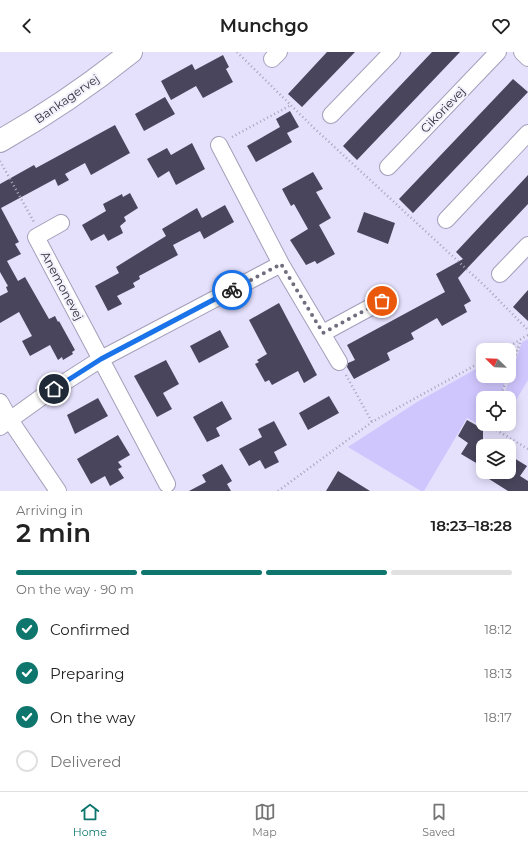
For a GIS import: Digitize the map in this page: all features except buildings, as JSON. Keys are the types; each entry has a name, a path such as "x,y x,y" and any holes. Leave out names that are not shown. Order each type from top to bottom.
{"street":[{"name":"Bankagervej","path":"0,141 35,121 112,68 130,52"},
{"path":"331,115 392,52"},
{"name":"Cikorievej","path":"388,167 498,52"},
{"path":"522,52 528,58"},
{"path":"446,220 528,133"},
{"path":"219,145 281,264 323,333 338,362"},
{"name":"Anemonevej","path":"61,224 36,237 167,484"},
{"path":"500,274 528,245"},
{"path":"5,423 43,396 101,359 281,264"},
{"path":"323,333 382,301"},
{"path":"0,402 5,423 58,491"}],"path":[{"path":"237,52 481,283 528,330"},
{"path":"219,145 291,104"},
{"path":"0,161 34,223 36,237"},
{"path":"516,343 528,335"},
{"path":"516,355 521,340"},
{"path":"338,362 372,422"},
{"path":"278,491 372,422 476,365"},
{"path":"498,431 528,449"}],"shaded area":[{"path":"528,339 528,380 516,400 516,391 505,391 508,383 516,383 516,360 522,342"},
{"path":"476,369 476,383 505,383 502,391 476,391 476,423 467,418 424,491 421,491 348,447 417,402"}],"way so far":[{"path":"232,290 281,264 323,333 382,301"}],"route":[{"path":"54,389 101,359 232,290"}]}
